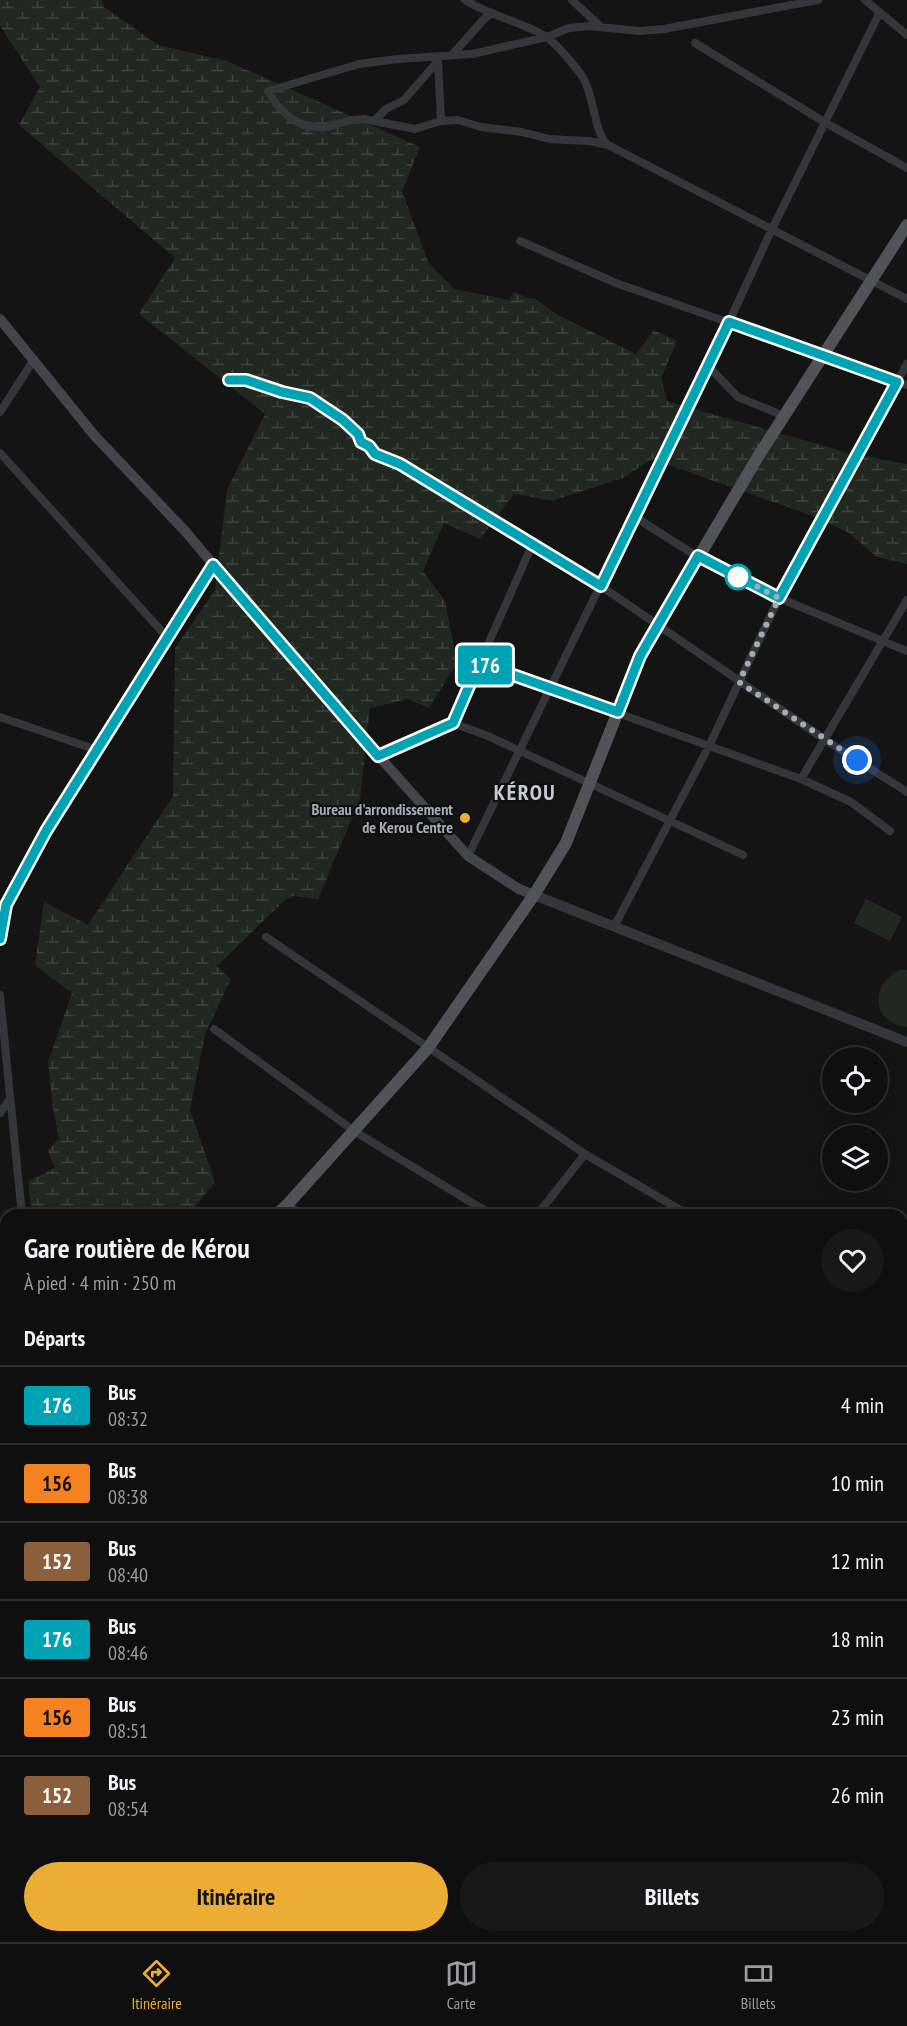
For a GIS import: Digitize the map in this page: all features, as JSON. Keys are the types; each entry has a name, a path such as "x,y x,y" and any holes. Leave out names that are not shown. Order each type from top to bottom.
{"main road":[{"path":"287,1209 428,1048 534,895 566,843 640,656 784,416 907,225"},
{"path":"0,319 94,435 185,531 378,756 468,856 534,895"}],"street":[{"path":"465,0 547,37 582,77 592,99 602,139 608,145"},
{"path":"572,0 601,27"},
{"path":"818,0 664,29 639,31 590,26 569,28 547,37 472,54 452,55 438,59 359,64 268,91 276,104 291,119 304,125 323,128 351,120 364,119 415,129 441,121 458,120 481,127 522,132 549,139 589,141 608,145 907,300"},
{"path":"864,0 907,35"},
{"path":"452,55 484,18 492,14"},
{"path":"468,856 635,517 771,231 879,14"},
{"path":"695,44 826,123 907,168"},
{"path":"438,59 441,121"},
{"path":"374,121 386,109 404,100 438,59"},
{"path":"520,241 616,283 907,385"},
{"path":"0,412 33,361"},
{"path":"615,926 709,746 779,598 907,364"},
{"path":"708,366 738,397 784,416"},
{"path":"229,380 246,380 282,392 310,398 343,420 358,434 361,442 369,446 375,454 400,464 601,586 739,682 907,792"},
{"path":"0,453 167,637"},
{"path":"635,517 698,556 779,598 907,651"},
{"path":"378,756 453,723 533,543"},
{"path":"0,939 6,905 46,831 213,565"},
{"path":"801,779 907,600"},
{"path":"479,663 801,779 851,802 890,831"},
{"path":"0,717 97,750"},
{"path":"453,723 520,751 742,855"},
{"path":"534,895 907,1042"},
{"path":"266,937 585,1154 679,1209"},
{"path":"0,995 21,1209"},
{"path":"214,1029 354,1131 482,1209"},
{"path":"0,1113 10,1099"},
{"path":"542,1209 585,1154"}],"green space":[{"path":"0,0 102,0 104,7 158,45 227,61 420,147 402,191 428,262 454,289 509,300 514,292 534,298 558,315 636,354 654,330 677,341 661,378 667,401 849,453 907,464 907,564 877,557 849,533 810,515 652,459 623,478 552,501 514,494 480,539 444,523 423,571 445,601 457,663 429,708 408,699 370,708 360,799 318,899 293,896 285,900 217,966 231,979 205,1034 190,1110 215,1182 193,1209 31,1209 28,1181 55,1168 48,1150 59,1139 48,1062 72,993 35,965 44,902 88,925 173,796 175,648 215,590 227,490 265,414 139,314 175,258 19,125 40,87 0,26"},
{"path":"866,899 902,917 890,941 854,923"},
{"path":"899,970 907,970 907,1027 887,1019 881,1012 879,1003 879,994 883,985"}],"bus line":[{"name":"176","path":"0,939 6,905 46,831 213,565 378,756 453,723 479,663 618,712 640,656 698,556 779,598 897,382 729,322 601,586 400,464 375,454 369,446 361,442 358,434 343,420 310,398 282,392 246,380 229,380"}],"place":[{"name":"Bureau d'arrondissement de Kerou Centre","path":"465,818"}],"district":[{"name":"KÉROU","path":"525,792"}],"route":[{"path":"738,577 779,598 739,682 857,760"}]}
